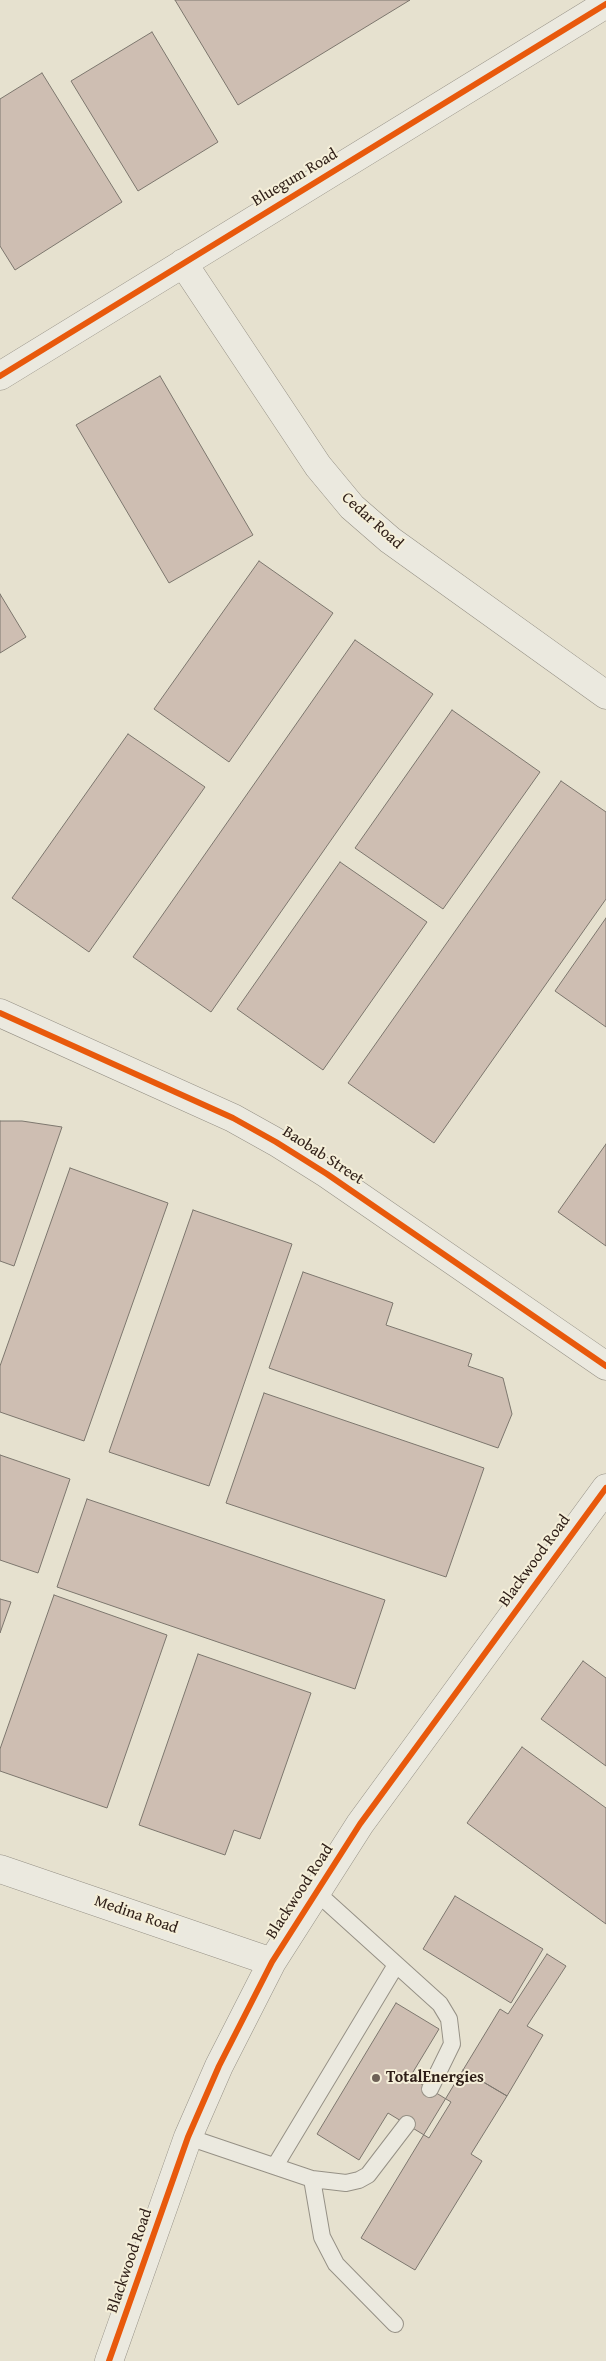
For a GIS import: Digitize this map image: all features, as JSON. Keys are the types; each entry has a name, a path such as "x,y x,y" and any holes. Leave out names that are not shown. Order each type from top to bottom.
{"street":[{"name":"Bluegum Road","path":"0,376 606,4"},
{"name":"Cedar Road","path":"183,263 318,466 352,507 390,540 606,695"},
{"name":"Baobab Street","path":"0,1013 232,1118 276,1142 327,1174 606,1366"},
{"name":"Blackwood Road","path":"109,2361 188,2137 219,2066 272,1962 315,1891 360,1824 606,1488"},
{"name":"Medina Road","path":"0,1869 272,1962"}],"lane":[{"path":"315,1891 440,2004 449,2019 452,2044 430,2089"},
{"path":"275,2166 396,1965"},
{"path":"188,2137 312,2179 346,2183 359,2180 368,2175 407,2124"},
{"path":"312,2179 322,2237 336,2264 395,2324"}],"building":[{"path":"175,0 410,0 238,105"},
{"path":"152,32 218,142 138,191 71,81"},
{"path":"42,73 122,202 15,270 0,246 0,99"},
{"path":"160,376 253,535 169,583 76,425"},
{"path":"259,561 333,613 229,762 154,709"},
{"path":"0,594 26,637 0,653"},
{"path":"355,640 433,694 211,1012 133,957"},
{"path":"452,710 540,772 443,909 355,848"},
{"path":"128,734 205,787 89,952 12,898"},
{"path":"561,781 606,812 606,899 434,1143 348,1083"},
{"path":"340,862 427,922 323,1070 237,1009"},
{"path":"606,918 606,1027 555,991"},
{"path":"0,1121 22,1121 62,1127 14,1266 0,1261"},
{"path":"606,1144 606,1246 558,1212"},
{"path":"70,1168 168,1203 84,1441 0,1412 0,1366"},
{"path":"193,1210 292,1244 209,1486 109,1452"},
{"path":"303,1272 393,1303 386,1325 472,1354 468,1366 503,1378 512,1414 498,1448 269,1368"},
{"path":"264,1393 484,1468 446,1577 226,1503"},
{"path":"0,1455 70,1479 38,1573 0,1560"},
{"path":"87,1499 385,1600 355,1689 57,1587"},
{"path":"54,1595 167,1635 107,1808 0,1771 0,1749"},
{"path":"0,1599 11,1602 0,1633"},
{"path":"198,1654 311,1693 260,1839 234,1830 225,1855 139,1825"},
{"path":"583,1661 606,1678 606,1766 541,1719"},
{"path":"522,1747 606,1808 606,1924 467,1823"},
{"path":"455,1896 543,1949 511,2003 423,1949"},
{"path":"547,1954 566,1966 527,2026 543,2035 507,2096 463,2070 500,2009 508,2014"},
{"path":"396,2003 439,2029 410,2077 451,2102 429,2138 388,2113 359,2160 317,2134"},
{"path":"463,2070 507,2096 471,2154 482,2161 415,2270 361,2238"}],"cycle path":[{"path":"0,376 606,4"},
{"path":"0,1013 233,1118 276,1142 327,1174 606,1366"},
{"path":"109,2361 188,2137 219,2066 272,1962 360,1824 606,1488"}],"place":[{"name":"TotalEnergies","path":"376,2078"}]}
